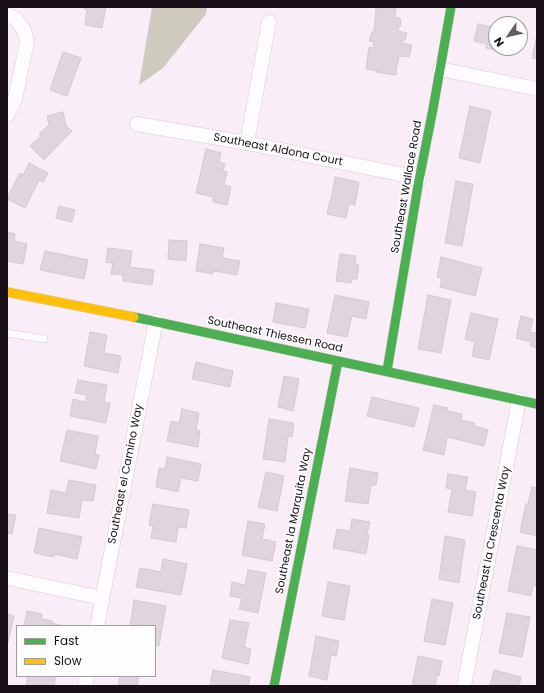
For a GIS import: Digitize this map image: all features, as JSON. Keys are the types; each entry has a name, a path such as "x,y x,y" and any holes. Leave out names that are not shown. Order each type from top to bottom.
{"street":[{"name":"Southeast Wallace Road","path":"387,371 419,180 451,7"},
{"path":"7,15 16,20 24,30 27,42 14,99 7,115"},
{"path":"246,143 269,22"},
{"path":"440,68 537,89"},
{"name":"Southeast Aldona Court","path":"137,124 246,143 400,174 419,180"},
{"name":"Southeast Thiessen Road","path":"7,292 156,322 537,404"},
{"name":"Southeast el Camino Way","path":"97,625 156,322"},
{"name":"Southeast la Marquita Way","path":"274,686 338,361"},
{"name":"Southeast la Crescenta Way","path":"464,686 519,400"},
{"path":"7,578 102,598"}],"lane":[{"path":"7,333 44,339"}],"shaded area":[{"path":"152,7 207,7 206,14 163,68 139,85"}],"building":[{"path":"85,7 106,7 102,28 85,25 87,9 84,9"},
{"path":"376,7 396,7 395,17 401,20 398,31 407,33 405,40 403,40 402,43 412,45 409,57 399,56 396,75 366,69 369,47 373,48 374,42 369,41 372,32 374,32"},
{"path":"478,24 488,26 488,48 486,48 487,44 474,41"},
{"path":"537,39 537,59 532,58"},
{"path":"63,52 81,58 67,96 50,90"},
{"path":"470,106 491,111 480,163 459,158"},
{"path":"63,112 66,126 72,131 44,160 30,146 41,136 39,134 49,125 47,116"},
{"path":"206,149 221,153 219,162 225,164 223,171 227,172 224,185 231,187 227,205 213,202 213,197 196,193"},
{"path":"29,163 48,173 43,182 39,180 25,208 7,198 20,173 23,175"},
{"path":"335,177 359,182 355,205 349,204 346,218 327,214"},
{"path":"456,181 473,184 462,246 445,243"},
{"path":"59,206 75,210 72,222 56,218"},
{"path":"7,232 15,234 14,241 27,244 23,264 7,261"},
{"path":"169,240 187,241 186,261 168,259"},
{"path":"200,244 224,248 222,258 240,261 237,275 214,271 213,274 196,271"},
{"path":"108,248 132,251 130,267 154,270 152,285 123,281 123,275 111,274 113,263 106,262"},
{"path":"45,251 88,260 84,279 40,270"},
{"path":"340,254 356,256 355,264 359,265 357,279 352,279 351,283 336,281"},
{"path":"441,257 482,268 475,296 440,287 442,278 437,277"},
{"path":"335,295 369,302 366,319 352,316 347,337 327,333"},
{"path":"428,295 451,300 441,353 418,349"},
{"path":"276,303 309,309 305,328 273,322"},
{"path":"471,313 498,319 489,360 472,356 475,342 465,339"},
{"path":"521,316 533,319 530,332 537,333 537,348 530,346 531,342 516,338"},
{"path":"90,332 107,335 104,353 121,356 118,373 84,366"},
{"path":"196,362 233,371 230,387 192,379"},
{"path":"284,376 299,379 293,411 278,407"},
{"path":"78,380 107,385 104,402 110,403 106,423 70,416 73,399 85,402 87,395 75,393"},
{"path":"372,397 419,408 414,427 367,416"},
{"path":"434,405 448,408 447,411 462,414 461,420 475,423 474,426 488,430 484,446 447,437 444,455 423,450"},
{"path":"182,409 199,413 196,430 200,431 198,447 167,441 171,421 179,423"},
{"path":"269,419 294,423 292,437 288,436 285,462 263,459"},
{"path":"67,430 98,436 95,454 99,455 96,469 60,461"},
{"path":"167,457 201,464 198,481 181,478 178,492 156,487 159,468 165,469"},
{"path":"350,468 378,473 376,485 371,485 368,504 345,501"},
{"path":"266,472 284,476 277,511 258,507"},
{"path":"448,474 468,477 465,490 476,492 472,516 448,512 452,489 446,488"},
{"path":"69,480 96,485 93,501 82,500 79,518 47,513 51,490 66,493"},
{"path":"532,487 537,488 537,536 520,532 526,504 528,504"},
{"path":"153,504 189,510 186,528 178,527 176,542 151,538 153,526 149,525"},
{"path":"7,514 16,515 12,534 7,533"},
{"path":"352,519 370,522 367,534 369,535 366,554 333,548 337,529 350,531"},
{"path":"248,521 265,524 262,539 276,542 272,561 242,555"},
{"path":"39,528 82,537 77,559 54,554 54,557 34,553"},
{"path":"445,536 465,540 459,583 439,579"},
{"path":"517,546 537,550 537,586 533,585 531,596 508,591"},
{"path":"163,559 187,564 181,595 136,587 140,568 161,572"},
{"path":"248,570 266,573 258,613 239,609 242,598 230,596 232,582 245,585"},
{"path":"328,582 350,586 344,620 322,616"},
{"path":"432,599 453,603 445,645 424,641"},
{"path":"134,600 166,606 159,646 156,645 156,625 130,625"},
{"path":"27,611 42,614 41,619 52,621 52,623 60,625 24,625"},
{"path":"507,613 530,617 522,657 499,653"},
{"path":"7,614 14,616 8,643 7,643"},
{"path":"230,620 249,623 244,647 251,649 248,664 222,658"},
{"path":"316,636 339,641 336,656 331,655 327,680 309,676"},
{"path":"418,656 442,661 435,686 412,686"},
{"path":"213,670 250,677 248,686 210,686"},
{"path":"494,670 521,677 519,686 490,686"},
{"path":"28,677 56,677 54,686 26,686"},
{"path":"120,677 139,677 137,686 118,686"}],"traffic: fast":[{"path":"387,371 419,180 451,7"},
{"path":"134,317 537,404"},
{"path":"274,686 338,361"}],"traffic: slow":[{"path":"7,292 134,317"}]}
